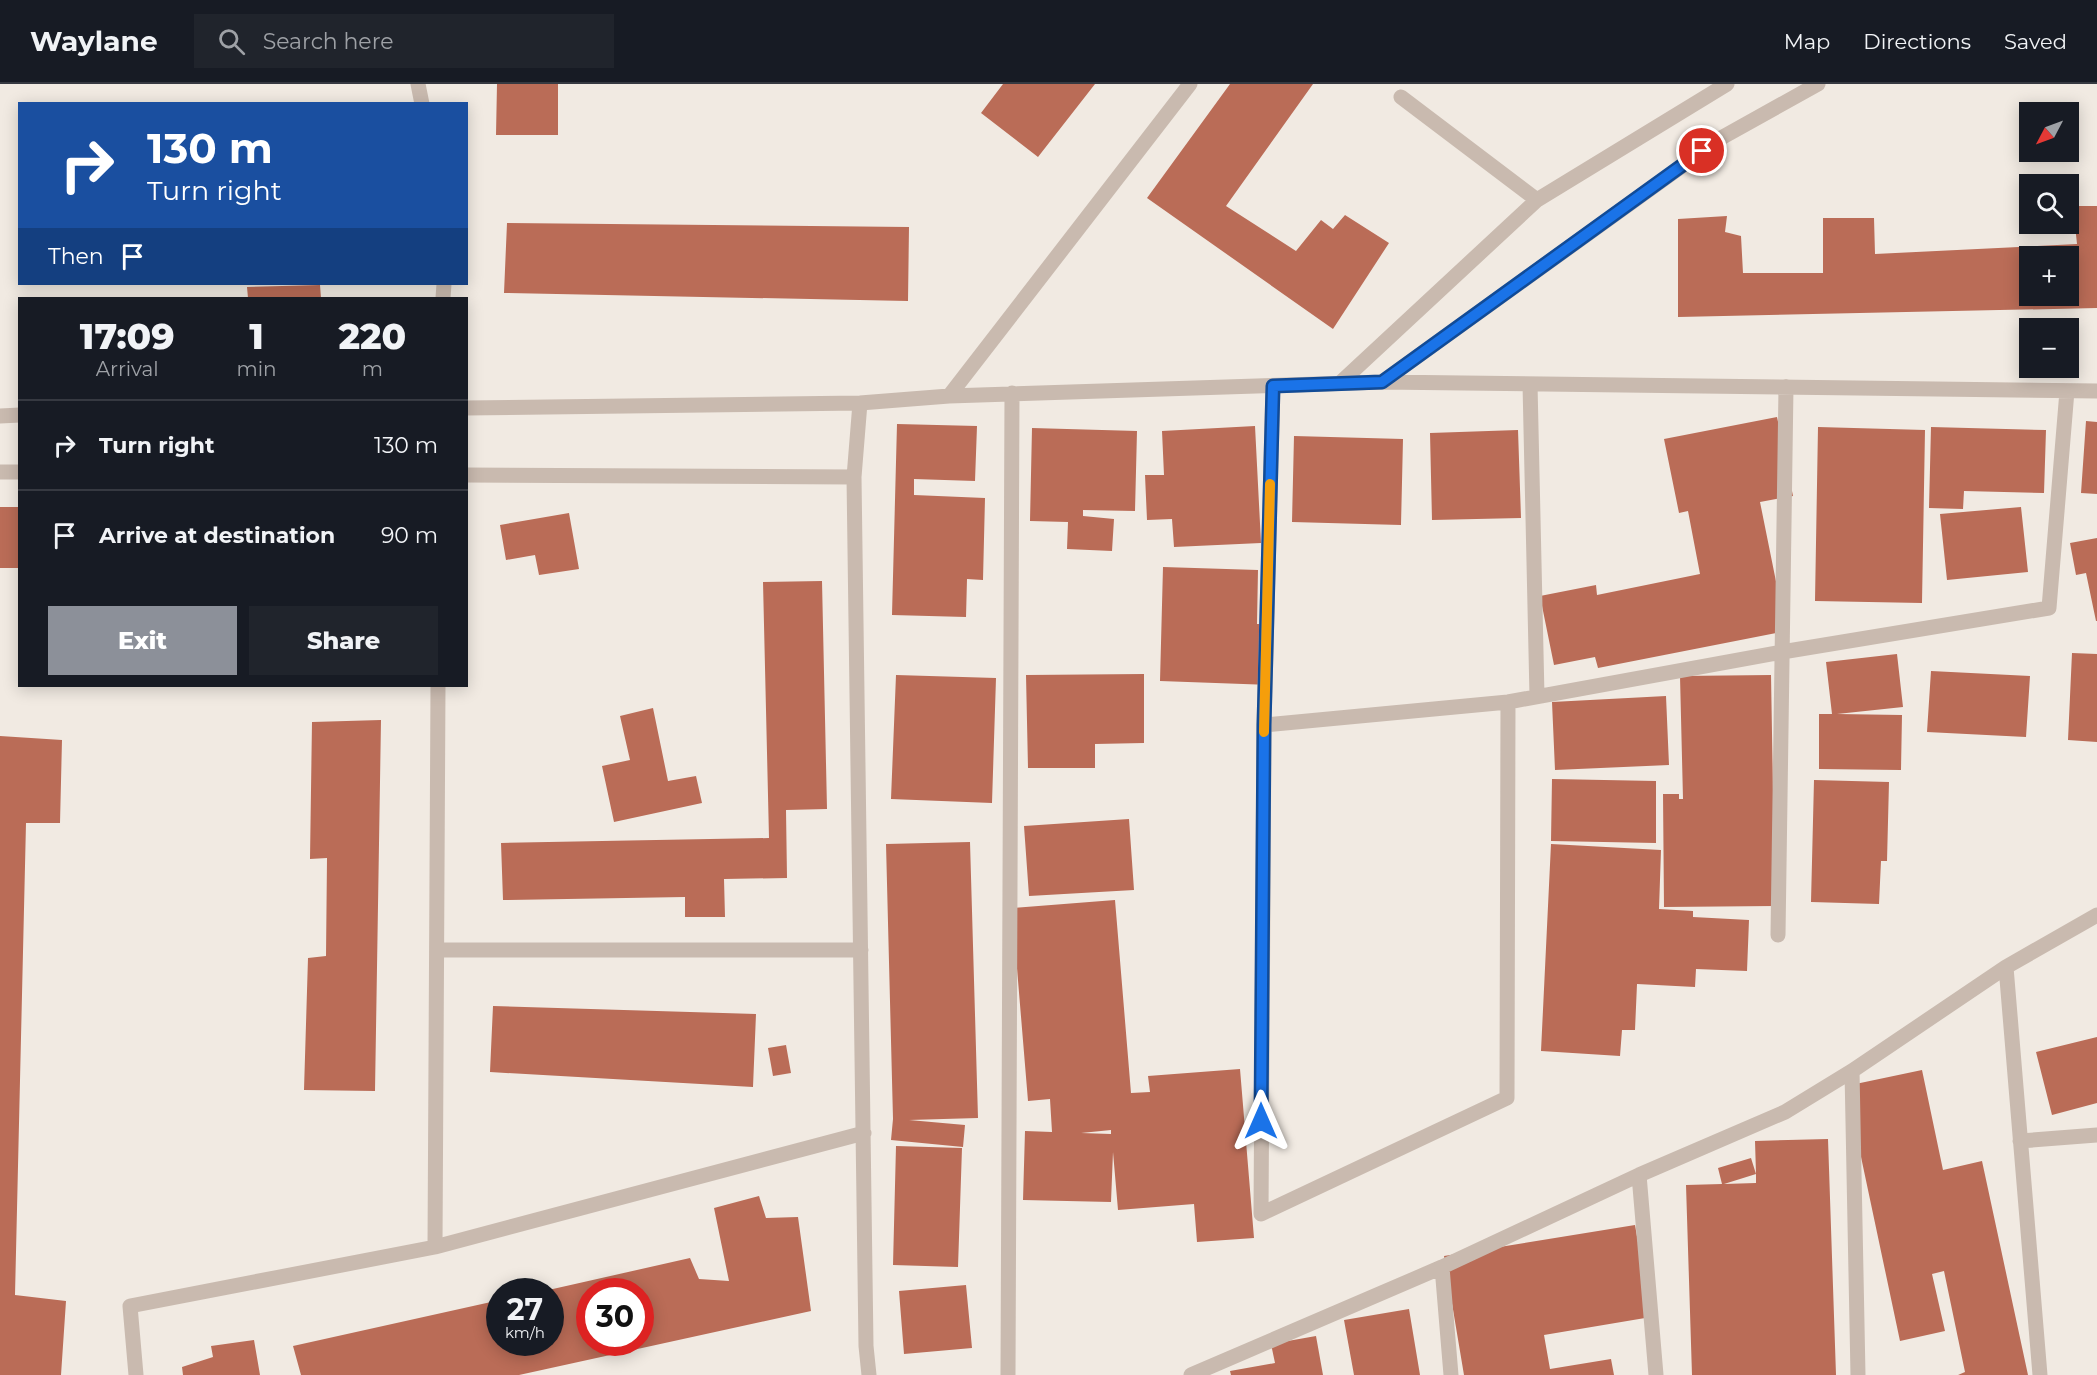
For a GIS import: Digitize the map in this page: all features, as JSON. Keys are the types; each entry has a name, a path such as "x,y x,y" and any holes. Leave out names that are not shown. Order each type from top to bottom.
{"street":[{"path":"418,84 422,102"},
{"path":"949,396 1190,84"},
{"path":"1340,383 1538,200 1727,84"},
{"path":"1382,382 1721,138 1818,84"},
{"path":"1401,97 1538,200"},
{"path":"468,408 860,403 1012,393 1382,382 2097,391"},
{"path":"1530,384 1537,696"},
{"path":"1273,386 1264,725 1261,1214 1507,1098 1508,702"},
{"path":"1778,935 1786,387"},
{"path":"1264,725 1508,702 1782,652 2049,608 2067,391"},
{"path":"1008,1375 1012,393"},
{"path":"860,403 854,477 866,1346 869,1375"},
{"path":"0,416 18,415"},
{"path":"0,472 18,472"},
{"path":"468,475 854,477"},
{"path":"435,1247 438,687"},
{"path":"1191,1375 1442,1268 1639,1175 1785,1112 1852,1071 2006,967 2097,915"},
{"path":"436,950 861,950"},
{"path":"2006,967 2040,1375"},
{"path":"1852,1071 1858,1375"},
{"path":"136,1375 130,1306 435,1247 864,1133"},
{"path":"2020,1141 2097,1135"},
{"path":"1639,1175 1656,1375"},
{"path":"1442,1268 1451,1375"}],"building":[{"path":"497,84 558,84 558,135 496,135"},
{"path":"1003,84 1095,84 1038,157 981,113"},
{"path":"1230,84 1313,84 1226,206 1296,251 1321,220 1333,229 1345,215 1389,243 1333,329 1147,198"},
{"path":"2079,206 2097,206 2097,308 1678,317 1678,219 1727,216 1725,232 1741,236 1743,273 1823,273 1823,218 1874,218 1875,254 2019,247 2019,306 2079,306 2079,246 2037,246 2077,244"},
{"path":"507,223 909,227 908,301 504,293"},
{"path":"320,285 321,297 248,297 247,287"},
{"path":"1777,417 1793,496 1760,502 1786,631 1598,668 1595,657 1554,665 1540,596 1596,585 1597,595 1700,574 1688,511 1679,513 1664,439"},
{"path":"2086,421 2097,422 2097,494 2081,493"},
{"path":"897,424 977,426 975,481 914,479 914,495 985,498 983,580 967,579 966,617 892,615"},
{"path":"1255,426 1261,543 1174,547 1172,519 1147,520 1145,475 1164,475 1162,431"},
{"path":"1818,427 1925,430 1922,603 1815,601"},
{"path":"1931,427 2046,430 2044,493 1964,491 1963,509 1929,508"},
{"path":"1032,428 1137,431 1135,511 1083,510 1083,516 1114,519 1112,551 1067,549 1068,522 1030,521"},
{"path":"1518,430 1521,518 1432,520 1430,433"},
{"path":"1294,436 1403,439 1401,525 1292,522"},
{"path":"0,507 18,507 18,568 0,568"},
{"path":"2021,507 2028,572 1947,580 1940,514"},
{"path":"569,513 579,569 539,575 535,555 506,560 500,525"},
{"path":"2097,538 2096,621 2086,573 2076,575 2070,543"},
{"path":"1163,567 1258,570 1257,624 1273,624 1271,685 1160,681"},
{"path":"822,581 827,809 786,810 787,878 724,879 725,917 685,917 685,897 503,900 501,843 769,838 763,582"},
{"path":"2072,653 2097,654 2097,742 2068,740"},
{"path":"1897,654 1903,707 1837,714 1902,715 1901,770 1819,769 1819,714 1832,714 1826,662"},
{"path":"1931,671 2030,676 2026,737 1927,732"},
{"path":"1144,674 1144,743 1095,744 1095,768 1028,768 1026,675"},
{"path":"896,675 996,678 992,803 891,799"},
{"path":"1771,675 1775,906 1664,907 1663,794 1679,794 1679,799 1683,799 1680,676"},
{"path":"1666,696 1669,765 1555,770 1552,702"},
{"path":"653,708 668,781 696,776 702,803 614,822 602,766 630,760 620,716"},
{"path":"381,720 375,1091 304,1090 308,958 326,956 327,858 310,859 312,722"},
{"path":"0,736 62,740 60,823 26,823 15,1295 66,1301 61,1375 0,1375"},
{"path":"1552,779 1656,781 1656,843 1551,841"},
{"path":"1814,780 1889,782 1887,861 1881,861 1879,904 1811,902"},
{"path":"1129,819 1134,890 1029,896 1024,826"},
{"path":"970,842 978,1118 909,1120 965,1125 963,1147 891,1140 893,1119 886,844"},
{"path":"1551,844 1661,850 1659,909 1693,911 1693,917 1749,920 1747,971 1696,969 1695,987 1637,984 1635,1030 1622,1030 1620,1056 1541,1051"},
{"path":"1115,900 1131,1093 1150,1092 1148,1076 1240,1069 1254,1238 1197,1242 1194,1204 1118,1210 1113,1152 1111,1202 1023,1200 1025,1131 1052,1132 1050,1099 1028,1101 1012,908","holes":["1111,1130 1111,1134 1081,1133"]},
{"path":"493,1006 756,1014 753,1087 490,1072"},
{"path":"2097,1037 2097,1103 2052,1115 2036,1052"},
{"path":"786,1045 791,1073 773,1076 768,1048"},
{"path":"1922,1070 1943,1170 1982,1161 2028,1375 1958,1375 1965,1372 1944,1271 1932,1274 1945,1331 1900,1341 1846,1086"},
{"path":"1828,1139 1836,1375 1692,1375 1686,1185 1722,1184 1718,1168 1751,1158 1756,1174 1755,1141","holes":["1756,1174 1756,1183 1724,1184"]},
{"path":"896,1146 962,1148 958,1267 893,1265"},
{"path":"759,1196 766,1218 798,1217 811,1311 654,1345 654,1278 602,1278 690,1258 699,1279 729,1281 714,1208"},
{"path":"1635,1225 1651,1317 1544,1335 1550,1369 1611,1359 1614,1375 1464,1375 1444,1256"},
{"path":"576,1284 576,1356 606,1356 519,1375 301,1375 293,1346 486,1303 486,1356 564,1356 564,1286"},
{"path":"966,1285 972,1348 904,1354 899,1291"},
{"path":"1409,1309 1420,1375 1354,1375 1344,1320"},
{"path":"1316,1336 1323,1375 1231,1375 1230,1371 1275,1363 1271,1344"},
{"path":"254,1340 260,1375 183,1375 182,1367 213,1357 211,1346"}],"slow traffic":[{"path":"1264,732 1270,484"}],"route":[{"path":"1261,1121 1264,725 1273,386 1382,382 1702,151"}]}
